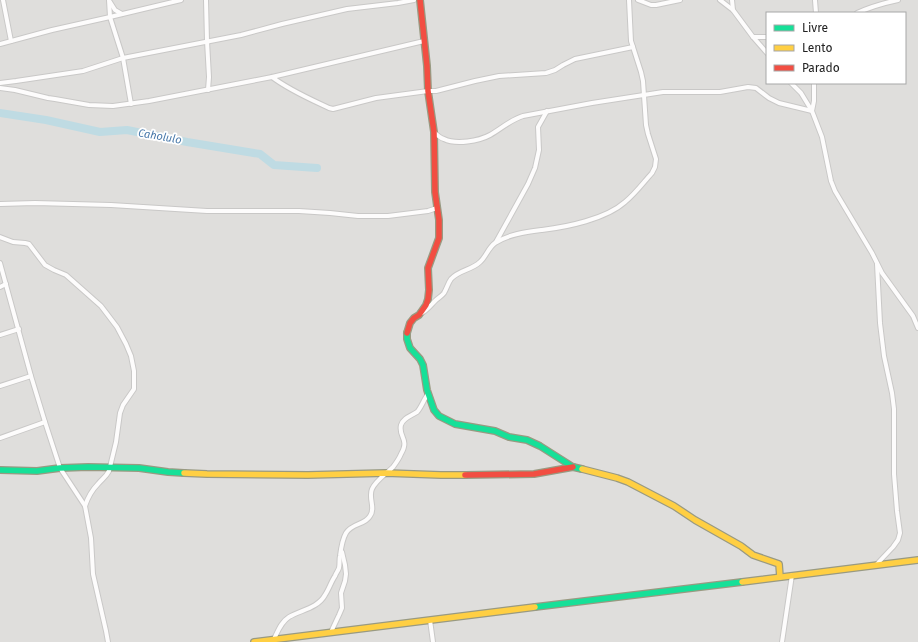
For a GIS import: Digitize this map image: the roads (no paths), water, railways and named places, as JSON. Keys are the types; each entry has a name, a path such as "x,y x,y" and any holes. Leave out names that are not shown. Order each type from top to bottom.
{"street":[{"path":"3,0 11,41"},
{"path":"109,0 115,10 122,14"},
{"path":"109,0 110,17 123,58 131,104"},
{"path":"0,44 52,30 180,0"},
{"path":"206,0 209,77 208,90"},
{"path":"0,83 83,71 123,58 241,35 347,9 414,0"},
{"path":"419,315 428,299 428,268 439,238 439,220 435,192 434,132 428,91 420,0"},
{"path":"495,243 520,233 588,220 607,214 625,203 652,173 656,163 655,155 646,125 641,72 631,41 629,0"},
{"path":"638,0 651,5 656,5 680,0"},
{"path":"720,0 733,10 753,38 766,52"},
{"path":"732,0 733,10"},
{"path":"815,0 816,12"},
{"path":"859,12 883,3 898,0"},
{"path":"753,38 766,37"},
{"path":"0,88 48,98 109,107 208,90 272,77 424,41"},
{"path":"272,77 290,89 333,109 376,98 436,91 475,80 499,76 546,73 555,70 575,59 633,47"},
{"path":"792,84 801,93 812,111 822,137 831,181 835,190 886,279 913,316 918,328"},
{"path":"812,111 814,101 814,84"},
{"path":"434,132 443,139 449,141 471,141 489,136 516,118 600,101 672,91 698,93 720,92 748,87 756,88 769,98 779,103 812,111"},
{"path":"547,111 538,127 539,150 535,168 528,184 495,243 481,262 464,270 451,279 445,292 427,310 414,318 408,327 407,339 410,348 420,359 423,365 428,394 434,410 439,416 455,424 496,431 509,437 527,440 540,446 573,467 617,478 640,488 674,506 707,528 741,546 753,555 779,564 780,577"},
{"path":"0,204 111,205 207,211 330,213 358,216 388,216 428,211 437,208"},
{"path":"0,237 13,242 29,244 45,265 66,275 101,306 117,327 131,356 134,371 134,389 123,405 120,414 116,442 107,475 98,483 89,496 85,506"},
{"path":"0,264 31,376 60,468 85,506 91,538 93,574 108,642"},
{"path":"876,565 896,543 900,534 896,511 894,474 893,401 884,356 880,323 877,264"},
{"path":"0,287 6,284"},
{"path":"0,336 19,329"},
{"path":"0,386 31,376"},
{"path":"274,639 280,627 289,617 309,608 323,598 340,566 341,548 345,536 350,528 365,521 371,515 372,509 370,496 375,484 397,462 405,447 401,429 403,422 417,412 428,394"},
{"path":"0,438 45,422"},
{"path":"0,470 37,471 60,468 110,467 208,474 441,475 534,474 573,467"},
{"path":"331,632 342,608 341,593 346,574 341,548"},
{"path":"254,642 918,560"},
{"path":"782,642 792,576"},
{"path":"430,620 432,642"}],"waterway":[{"name":"Caholulo","path":"0,113 46,120 100,132 127,130 260,154 274,165 317,168"}]}
